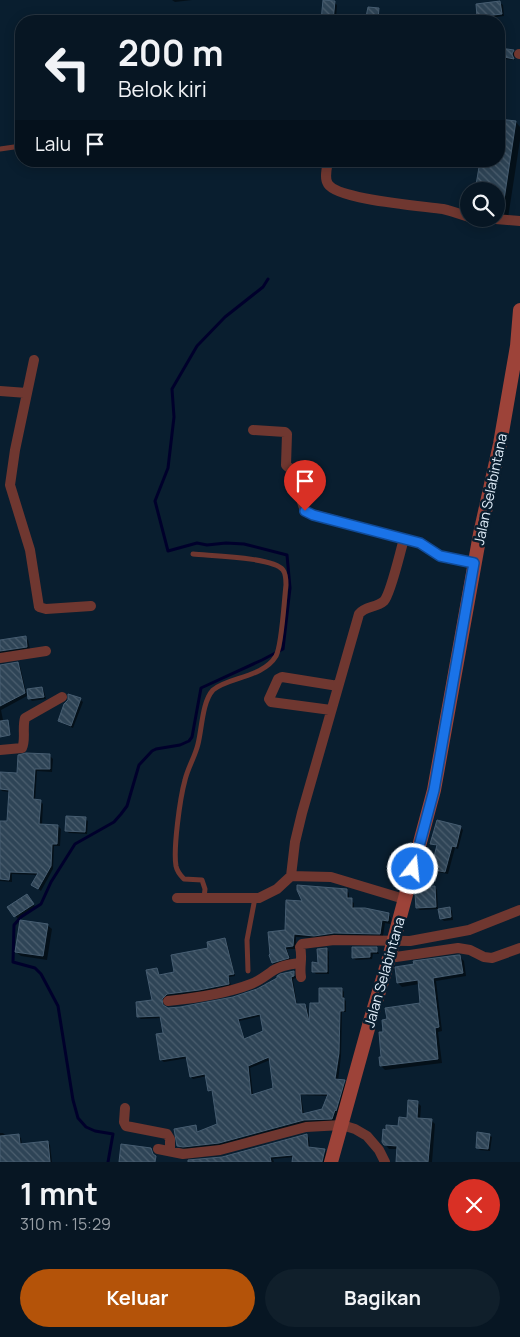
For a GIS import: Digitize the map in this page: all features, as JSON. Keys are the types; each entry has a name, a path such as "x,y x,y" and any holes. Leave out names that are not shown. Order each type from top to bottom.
{"street":[{"path":"327,167 327,183 331,187 348,194 409,206 444,209 460,213"},
{"path":"505,220 520,222"},
{"name":"Jalan Selabintana","path":"331,1162 370,1018 390,958 434,790 474,563 500,444 517,346 520,310"},
{"path":"34,360 10,485 30,550 38,606 43,609 91,606"},
{"path":"0,391 27,393"},
{"path":"253,430 285,432 287,434 286,465 303,476 302,502 305,511 313,515 420,543 440,556 474,563"},
{"path":"291,876 295,842 359,614 385,599 404,539"},
{"path":"0,658 46,651"},
{"path":"331,710 271,702 269,699 278,679 282,677 338,686"},
{"path":"0,750 22,748 24,745 23,724 25,718 62,696"},
{"path":"177,898 255,898 271,893 291,876 331,877 404,899"},
{"path":"301,977 300,963 302,956 300,947 302,944 364,939 394,942 410,941 469,930 520,910"},
{"path":"390,958 458,948 492,958 520,948"},
{"path":"168,1001 212,996 255,983 275,970 300,963"},
{"path":"125,1108 124,1122 126,1126 167,1134 170,1139 170,1150"},
{"path":"158,1149 183,1154 220,1150 306,1127 342,1125 355,1129 367,1136 379,1150 385,1162"}],"lane":[{"path":"0,149 15,147"},
{"path":"193,554 263,561 283,570 286,576 279,645 276,657 254,674 212,691 204,710 198,745 184,782 174,851 176,868 184,879 202,880 205,889 204,898"},
{"path":"248,971 247,940 255,898"}],"building":[{"path":"323,0 335,1 334,15 322,15"},
{"path":"500,1 502,14 477,15 476,4"},
{"path":"368,7 379,8 378,15 366,15"},
{"path":"505,49 514,50 512,54 514,59 505,57"},
{"path":"505,120 516,121 505,193 505,182 476,182 479,167 505,167"},
{"path":"26,636 27,647 0,651 0,640"},
{"path":"18,662 25,693 0,706 0,665"},
{"path":"42,687 44,697 28,699 27,689"},
{"path":"68,694 81,698 71,726 58,721 64,704 68,700"},
{"path":"8,720 10,735 0,737 0,721"},
{"path":"26,753 50,754 50,769 35,769 33,799 41,800 39,824 58,825 57,844 52,844 51,866 38,889 31,885 38,873 10,872 9,880 0,879 0,821 7,821 9,790 0,789 0,772 17,773 18,755"},
{"path":"66,816 86,817 85,832 65,831"},
{"path":"437,820 461,826 456,847 452,846 445,872 434,870 435,865 432,864 437,845 430,844"},
{"path":"297,885 347,889 347,898 352,898 352,908 365,908 389,913 388,921 382,920 380,934 334,933 314,936 294,934 293,946 285,947 289,958 272,963 269,955 268,932 285,930 286,900 302,901"},
{"path":"435,886 436,907 416,908 415,894 417,887"},
{"path":"27,894 34,904 14,917 7,907"},
{"path":"450,907 451,917 440,919 438,909"},
{"path":"20,920 48,924 43,956 15,952"},
{"path":"225,938 234,974 228,975 229,984 167,994 162,999 163,1005 168,1008 180,1007 233,997 257,989 277,978 280,974 294,971 294,976 291,977 296,1004 305,1004 309,1022 310,1003 319,1003 319,988 342,988 344,1011 340,1011 339,1053 335,1079 345,1080 332,1119 304,1120 219,1143 177,1146 174,1129 196,1125 197,1132 217,1124 212,1090 208,1091 205,1074 190,1077 186,1056 160,1060 156,1034 163,1033 160,1016 137,1017 136,1002 152,1000 146,970 157,968 159,975 174,972 171,955 208,948 207,942","holes":["260,1014 263,1031 244,1039 238,1019","269,1057 273,1088 251,1095 248,1066","300,1094 328,1094 322,1109 302,1114"]},
{"path":"352,947 377,947 377,952 370,952 370,957 352,958"},
{"path":"327,948 327,972 312,972 312,962 318,963 317,949"},
{"path":"460,955 463,973 433,978 439,1027 435,1028 438,1059 380,1066 379,1032 383,1032 382,1020 387,1019 385,1008 420,1003 418,980 397,983 395,967 414,964 413,961"},
{"path":"408,1100 418,1101 417,1118 432,1119 428,1162 396,1162 397,1146 384,1145 382,1142 383,1129 386,1130 386,1125 398,1126 399,1117 407,1118"},
{"path":"477,1132 490,1134 488,1149 476,1148"},
{"path":"19,1134 20,1144 48,1141 50,1162 0,1162 0,1136"},
{"path":"307,1134 308,1147 325,1149 322,1162 292,1162 293,1155 270,1157 271,1162 188,1162 188,1160 222,1157"},
{"path":"121,1144 151,1148 156,1156 155,1162 119,1162"}],"waterway":[{"path":"108,1162 113,1134 95,1131 86,1127 78,1118 73,1100 58,1006 41,974 35,968 13,962 14,925 21,917 41,904 51,882 75,844 114,822 121,814 127,806 139,765 152,751 180,745 189,741 192,737 201,688 283,649 290,588 287,555 244,544 226,543 207,545 197,543 168,551 155,501 168,468 174,417 172,389 197,346 225,317 263,287 268,279"}],"route":[{"path":"305,511 313,515 420,543 440,556 474,563 451,703 434,790 413,869"}]}
